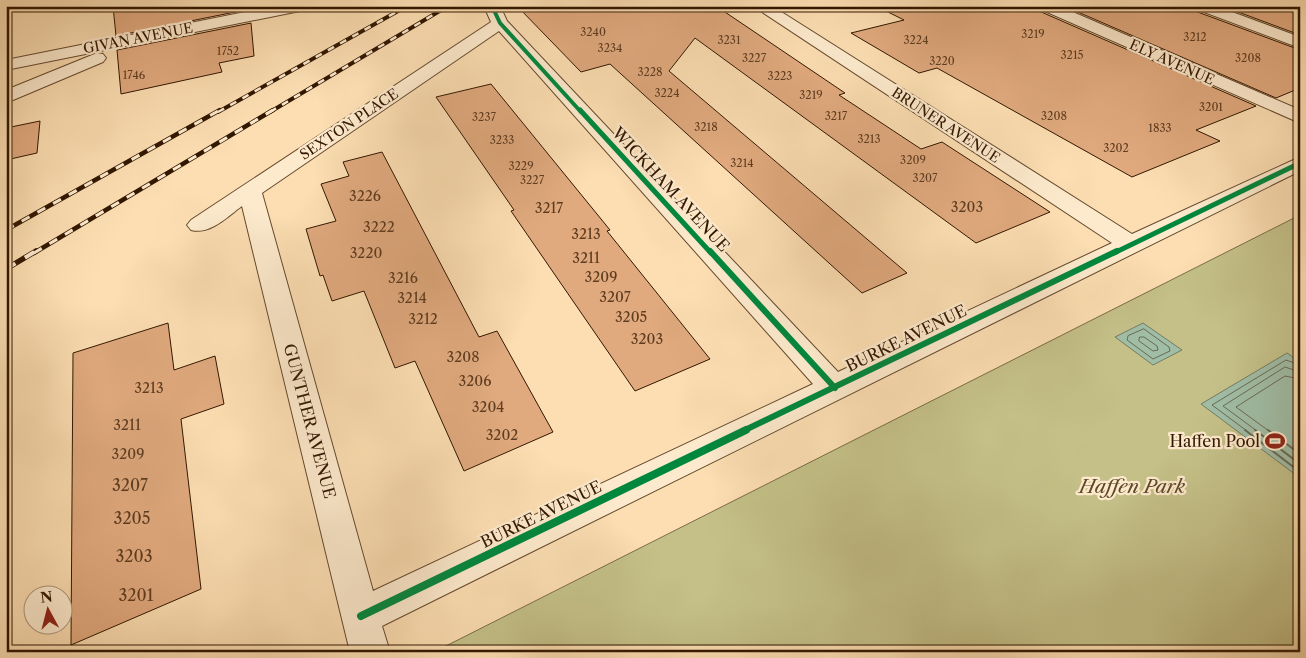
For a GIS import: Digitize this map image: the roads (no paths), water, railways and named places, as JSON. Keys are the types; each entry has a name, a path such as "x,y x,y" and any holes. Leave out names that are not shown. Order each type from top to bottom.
{"street":[{"name":"GIVAN AVENUE","path":"6,65 300,6"},
{"name":"BRUNER AVENUE","path":"760,6 1132,244"},
{"name":"ELY AVENUE","path":"1045,6 1300,117"},
{"path":"1209,7 1300,42"},
{"path":"200,9 204,25"},
{"name":"SEXTON PLACE","path":"199,225 496,15"},
{"name":"WICKHAM AVENUE","path":"496,15 834,388"},
{"path":"6,97 144,37"},
{"name":"BURKE AVENUE","path":"361,616 1300,163"},
{"name":"GUNTHER AVENUE","path":"250,190 370,652"}],"water":[{"path":"1143,323 1182,350 1153,365 1115,337"},
{"name":"Haffen Pool","path":"1287,353 1300,362 1300,478 1201,404"}],"railway":[{"path":"218,112 407,6"},
{"path":"270,112 448,6"},
{"path":"6,230 220,110"},
{"path":"34,253 273,110"},
{"path":"6,269 36,251"}],"place":[{"name":"Haffen Pool","path":"1275,441"}],"park label":[{"name":"Haffen Park","path":"1132,486"}]}
